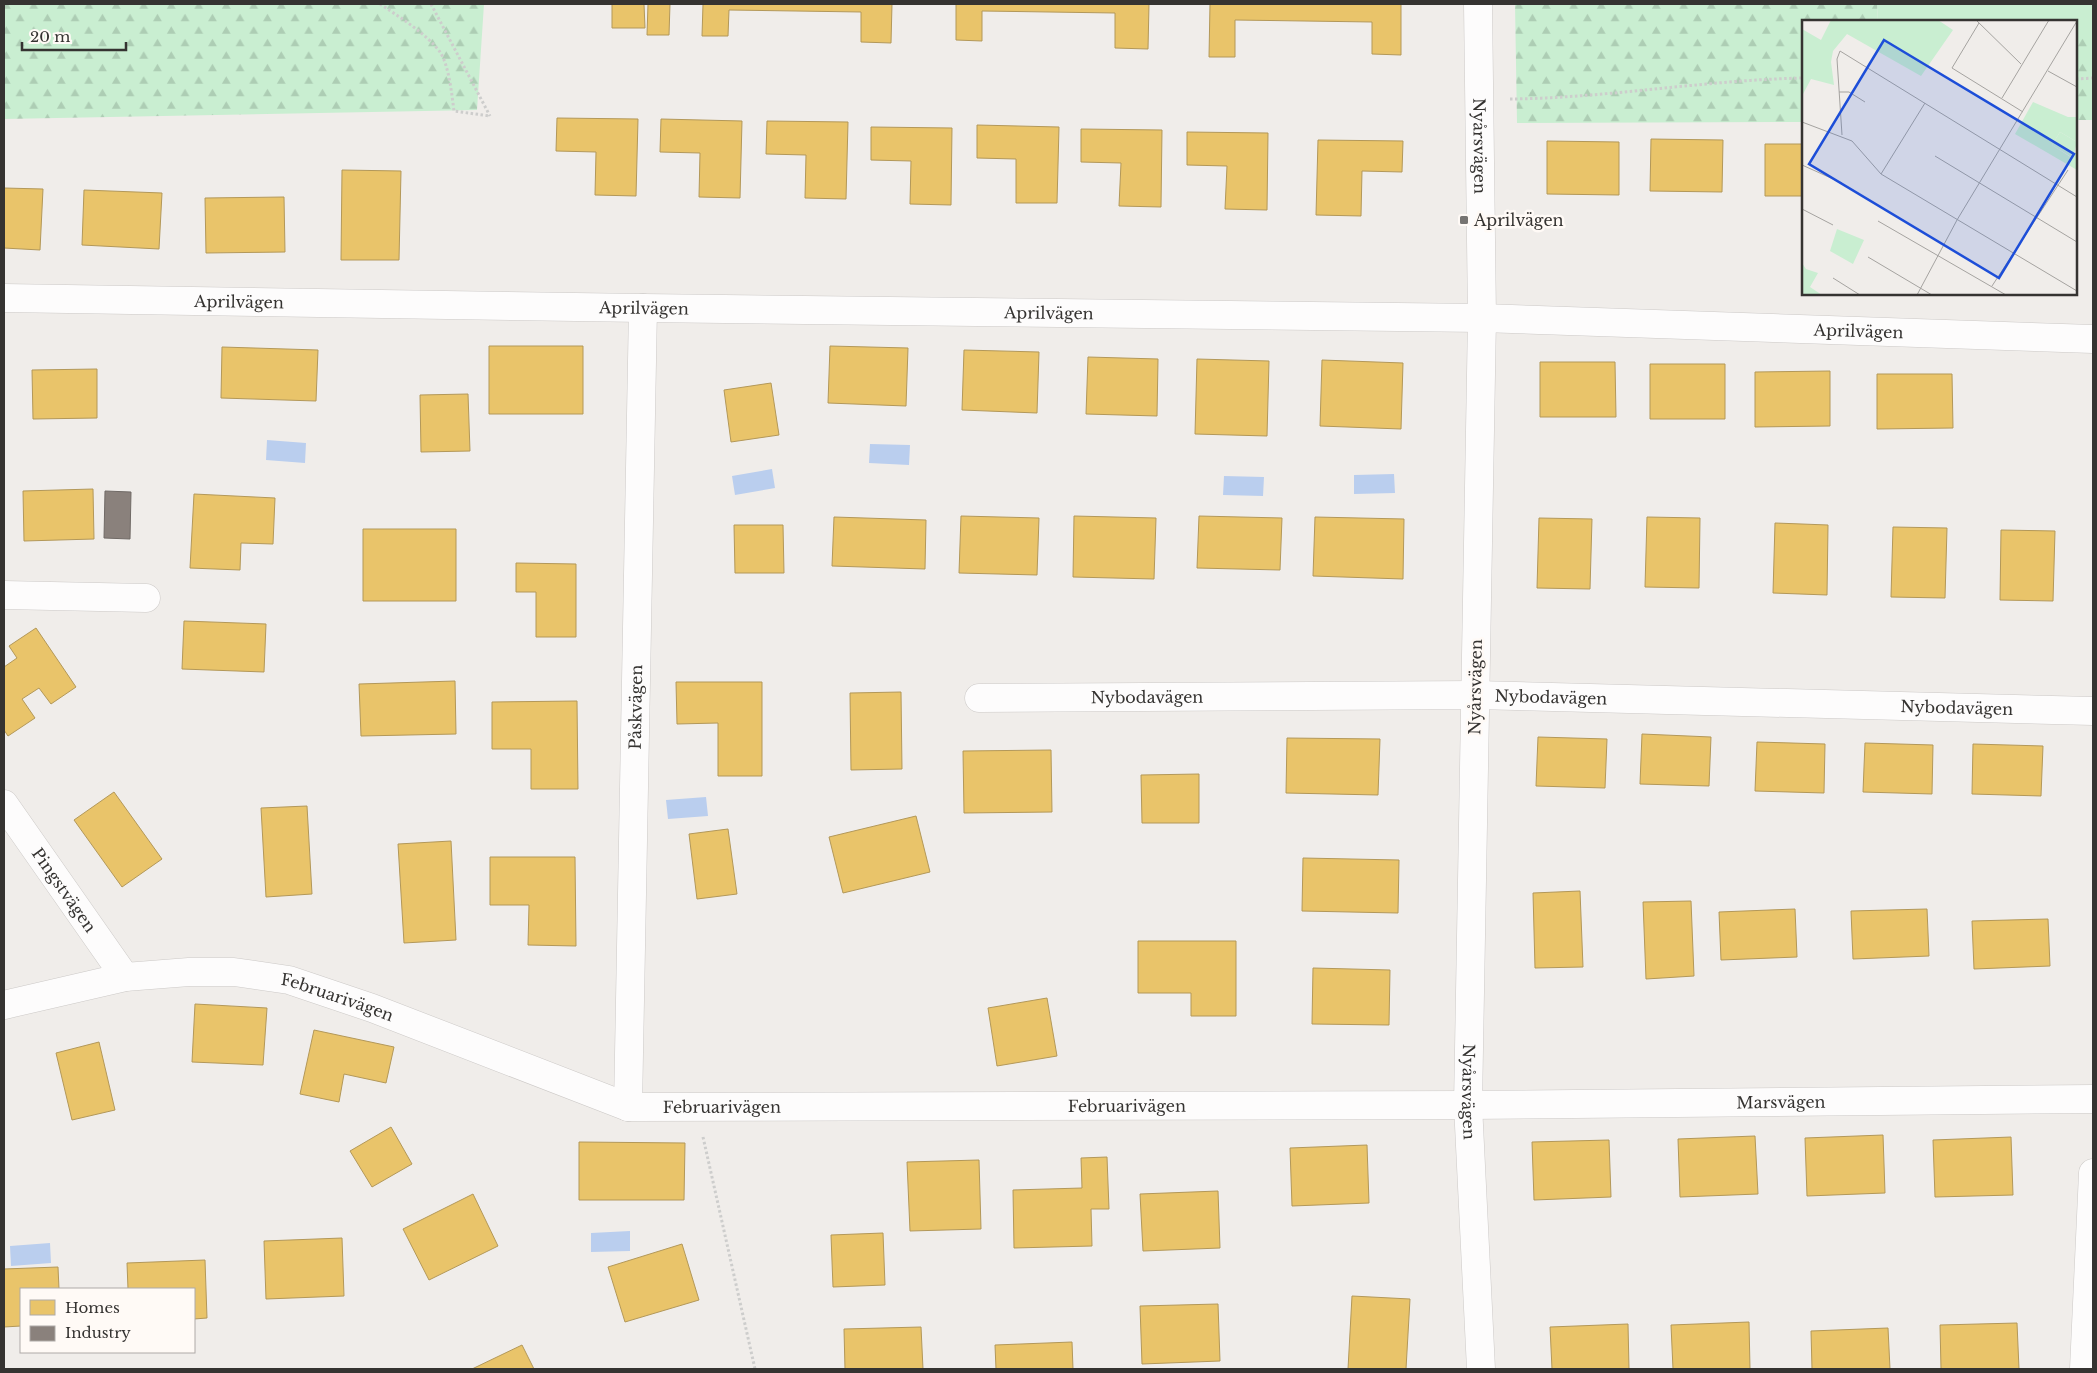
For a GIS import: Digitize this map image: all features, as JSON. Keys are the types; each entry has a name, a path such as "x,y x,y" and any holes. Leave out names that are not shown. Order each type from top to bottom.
{"street":[{"name":"Nyårsvägen","path":"1478,4 1482,318 1468,1105 1481,1369"},
{"name":"Aprilvägen","path":"4,298 1482,318 2093,339"},
{"name":"Påskvägen","path":"628,1107 642,308"},
{"path":"4,595 146,598"},
{"name":"Nybodavägen","path":"978,698 1474,695 2093,711"},
{"name":"Pingstvägen","path":"4,804 125,977"},
{"name":"Februarivägen","path":"4,1005 125,977 189,972 234,972 289,980 372,1008 628,1107 1468,1105"},
{"name":"Marsvägen","path":"1468,1105 2093,1100"},
{"path":"2084,1369 2093,1173"}],"path":[{"path":"380,4 413,27 440,52 452,88 454,112 490,116 431,4"},
{"path":"1505,99 1560,98 1763,79 1802,78"},
{"path":"2077,79 2093,78"},
{"path":"696,1108 755,1369"}],"green space":[{"path":"4,4 484,4 477,110 4,119"},
{"path":"1515,4 1877,4 1878,20 1802,20 1802,122 1517,123"},
{"path":"1877,4 2093,4 2093,35 2077,35 2077,20 1878,20"},
{"path":"2077,35 2093,35 2093,120 2077,120"}],"water":[{"path":"267,440 306,443 305,463 266,460"},
{"path":"870,444 910,445 909,465 869,463"},
{"path":"772,469 775,488 735,495 732,476"},
{"path":"1394,474 1395,493 1354,494 1354,475"},
{"path":"1224,476 1264,477 1263,496 1223,495"},
{"path":"706,797 708,816 668,819 666,800"},
{"path":"630,1231 630,1251 591,1252 591,1233"},
{"path":"50,1243 51,1263 11,1266 10,1246"}],"building: Homes":[{"path":"612,4 644,4 645,28 612,28"},
{"path":"648,4 670,4 669,35 647,35"},
{"path":"703,4 892,4 891,43 861,42 861,12 729,10 728,36 702,36"},
{"path":"956,4 1149,4 1148,49 1115,48 1115,13 982,11 982,41 956,40"},
{"path":"1210,4 1401,4 1401,55 1372,54 1372,22 1235,20 1235,57 1209,57"},
{"path":"557,118 638,119 636,196 595,195 596,152 556,151"},
{"path":"661,119 742,121 740,198 699,197 700,153 660,152"},
{"path":"767,121 848,122 846,199 805,198 806,155 766,154"},
{"path":"977,125 1059,127 1057,203 1016,203 1016,159 977,158"},
{"path":"871,127 952,128 951,205 910,204 911,161 871,160"},
{"path":"1081,129 1162,130 1161,207 1119,206 1121,163 1081,162"},
{"path":"1187,132 1268,133 1267,210 1225,209 1227,166 1187,165"},
{"path":"1651,139 1723,140 1722,192 1650,191"},
{"path":"1318,140 1403,141 1402,172 1362,171 1361,216 1316,215"},
{"path":"1547,141 1619,142 1619,195 1547,194"},
{"path":"1765,144 1802,144 1802,196 1765,196"},
{"path":"342,170 401,171 399,260 341,260"},
{"path":"4,188 43,189 40,250 4,248"},
{"path":"84,190 162,193 159,249 82,245"},
{"path":"284,197 285,252 206,253 205,198"},
{"path":"489,346 583,346 583,414 489,414"},
{"path":"830,346 908,348 906,406 828,403"},
{"path":"222,347 318,350 316,401 221,398"},
{"path":"964,350 1039,352 1037,413 962,410"},
{"path":"1088,357 1158,359 1157,416 1086,414"},
{"path":"1197,359 1269,361 1267,436 1195,434"},
{"path":"1322,360 1403,363 1401,429 1320,426"},
{"path":"1540,362 1615,362 1616,417 1540,417"},
{"path":"1650,364 1725,364 1725,419 1650,419"},
{"path":"97,369 97,418 33,419 32,370"},
{"path":"1830,371 1830,426 1755,427 1755,372"},
{"path":"1877,374 1952,374 1953,428 1877,429"},
{"path":"771,383 779,435 731,442 724,390"},
{"path":"468,394 470,451 421,452 420,395"},
{"path":"93,489 94,539 24,541 23,491"},
{"path":"194,494 275,498 273,544 241,543 240,570 190,568"},
{"path":"961,516 1039,518 1037,575 959,573"},
{"path":"1074,516 1156,518 1154,579 1073,577"},
{"path":"1199,516 1282,518 1280,570 1197,568"},
{"path":"834,517 926,520 925,569 832,566"},
{"path":"1315,517 1404,519 1403,579 1313,576"},
{"path":"1647,517 1700,518 1699,588 1645,587"},
{"path":"1539,518 1592,519 1590,589 1537,588"},
{"path":"1775,523 1828,525 1827,595 1773,593"},
{"path":"734,525 783,525 784,573 735,573"},
{"path":"1893,527 1947,528 1945,598 1891,597"},
{"path":"363,529 456,529 456,601 363,601"},
{"path":"2001,530 2055,531 2053,601 2000,600"},
{"path":"516,563 576,564 576,637 536,637 536,592 516,592"},
{"path":"184,621 266,624 264,672 182,669"},
{"path":"36,628 76,687 51,704 39,688 22,699 35,718 8,736 4,730 4,667 17,658 9,646"},
{"path":"455,681 456,734 361,736 359,684"},
{"path":"676,682 762,682 762,776 718,776 718,723 677,724"},
{"path":"901,692 902,769 851,770 850,693"},
{"path":"577,701 578,789 531,789 531,749 492,749 492,702"},
{"path":"1642,734 1711,737 1709,786 1640,784"},
{"path":"1538,737 1607,739 1605,788 1536,786"},
{"path":"1287,738 1380,739 1378,795 1286,793"},
{"path":"1757,742 1825,744 1824,793 1755,791"},
{"path":"1865,743 1933,745 1932,794 1863,792"},
{"path":"1973,744 2043,746 2041,796 1972,794"},
{"path":"1051,750 1052,812 964,813 963,751"},
{"path":"1199,774 1199,823 1142,823 1141,775"},
{"path":"114,792 162,859 122,887 74,820"},
{"path":"307,806 312,894 266,897 261,808"},
{"path":"916,816 930,872 843,893 829,837"},
{"path":"728,829 737,894 697,899 689,834"},
{"path":"451,841 456,940 404,943 398,844"},
{"path":"490,857 575,857 576,946 528,945 529,905 490,905"},
{"path":"1303,858 1399,860 1398,913 1302,911"},
{"path":"1580,891 1583,967 1535,968 1533,893"},
{"path":"1691,901 1694,976 1646,979 1643,902"},
{"path":"1795,909 1797,957 1721,960 1719,912"},
{"path":"1927,909 1929,956 1853,959 1851,911"},
{"path":"2048,919 2050,966 1974,969 1972,921"},
{"path":"1138,941 1236,941 1236,1016 1191,1016 1191,993 1138,993"},
{"path":"1313,968 1390,970 1389,1025 1312,1024"},
{"path":"1047,998 1057,1056 997,1066 988,1008"},
{"path":"195,1004 267,1008 263,1065 192,1062"},
{"path":"314,1030 394,1047 386,1083 344,1074 339,1102 300,1094"},
{"path":"99,1042 115,1110 72,1120 56,1053"},
{"path":"391,1127 412,1164 372,1187 350,1151"},
{"path":"1883,1135 1885,1193 1807,1196 1805,1138"},
{"path":"1755,1136 1758,1194 1680,1197 1678,1139"},
{"path":"2011,1137 2013,1195 1935,1197 1933,1140"},
{"path":"1609,1140 1611,1197 1534,1200 1532,1142"},
{"path":"579,1142 685,1143 684,1200 579,1200"},
{"path":"1367,1145 1369,1203 1292,1206 1290,1148"},
{"path":"1107,1157 1109,1209 1091,1209 1092,1246 1014,1248 1013,1190 1082,1188 1081,1158"},
{"path":"979,1160 981,1229 910,1231 907,1162"},
{"path":"1218,1191 1220,1248 1143,1251 1140,1194"},
{"path":"473,1194 498,1246 429,1280 403,1229"},
{"path":"883,1233 885,1285 833,1287 831,1235"},
{"path":"342,1238 344,1296 266,1299 264,1241"},
{"path":"682,1244 699,1300 625,1322 608,1267"},
{"path":"205,1260 207,1318 195,1319 195,1288 128,1288 127,1263"},
{"path":"58,1267 59,1288 20,1288 20,1326 4,1327 4,1269"},
{"path":"1352,1296 1410,1299 1406,1369 1348,1369"},
{"path":"1218,1304 1220,1361 1142,1364 1140,1306"},
{"path":"1749,1322 1750,1369 1673,1369 1671,1325"},
{"path":"2017,1323 2019,1369 1941,1369 1940,1325"},
{"path":"1628,1324 1629,1369 1552,1369 1550,1327"},
{"path":"921,1327 923,1369 845,1369 844,1329"},
{"path":"1888,1328 1890,1369 1812,1369 1811,1331"},
{"path":"1072,1342 1073,1369 996,1369 995,1345"},
{"path":"522,1345 534,1369 472,1369"}],"building: Industry":[{"path":"105,491 131,492 130,539 104,538"}],"place":[{"name":"Aprilvägen","path":"1464,220"}]}
